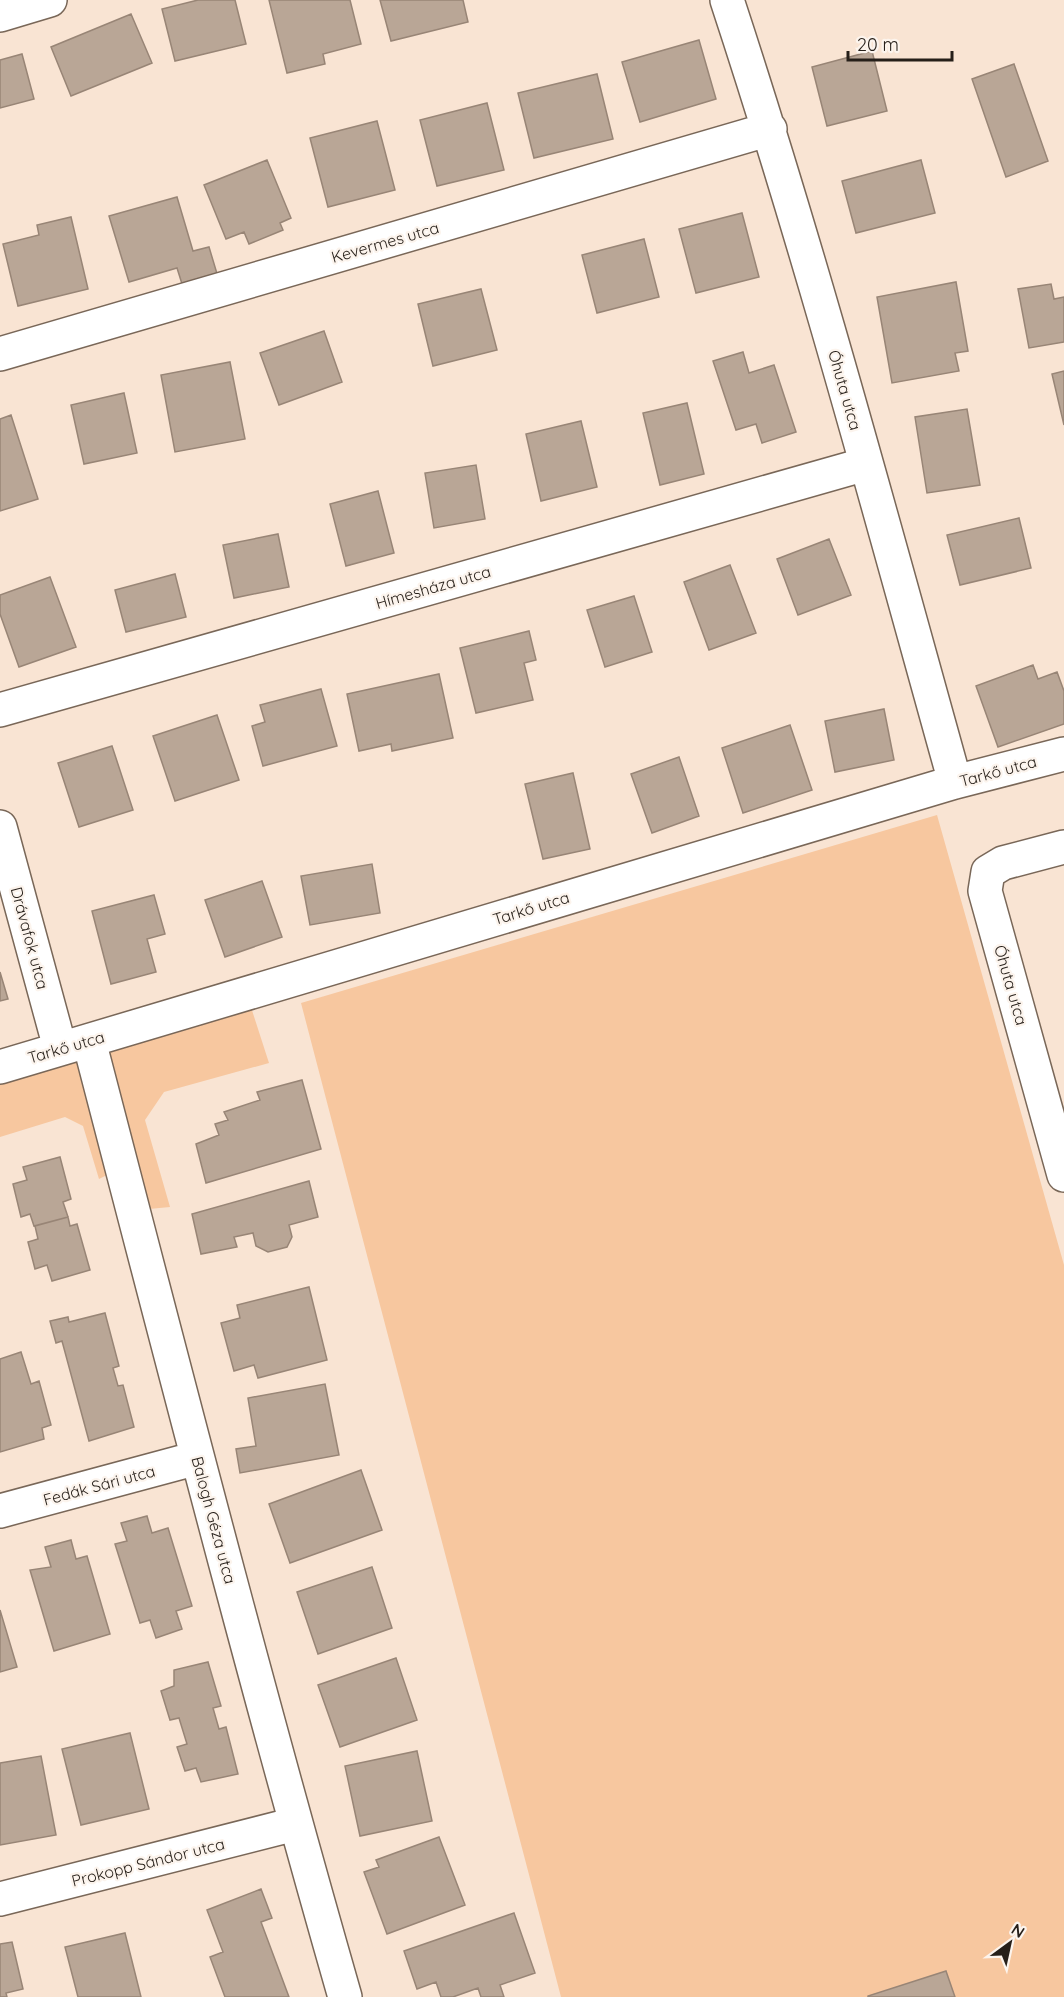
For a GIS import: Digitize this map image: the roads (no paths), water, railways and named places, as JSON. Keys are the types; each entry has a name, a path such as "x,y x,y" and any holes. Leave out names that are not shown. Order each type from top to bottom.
{"street":[{"path":"0,15 50,0"},
{"name":"Óhuta utca","path":"728,0 770,129 955,782"},
{"name":"Kevermes utca","path":"0,354 770,129"},
{"name":"Hímesháza utca","path":"0,710 866,464"},
{"name":"Tarkő utca","path":"0,1067 955,782 1064,754"},
{"name":"Drávafok utca","path":"0,827 74,1045"},
{"name":"Óhuta utca","path":"1064,847 1003,863 988,872 985,891 1064,1175"},
{"name":"Balogh Géza utca","path":"74,1045 197,1458 295,1824 345,1997"},
{"name":"Fedák Sári utca","path":"0,1511 197,1458"},
{"name":"Prokopp Sándor utca","path":"0,1899 295,1824"}]}
